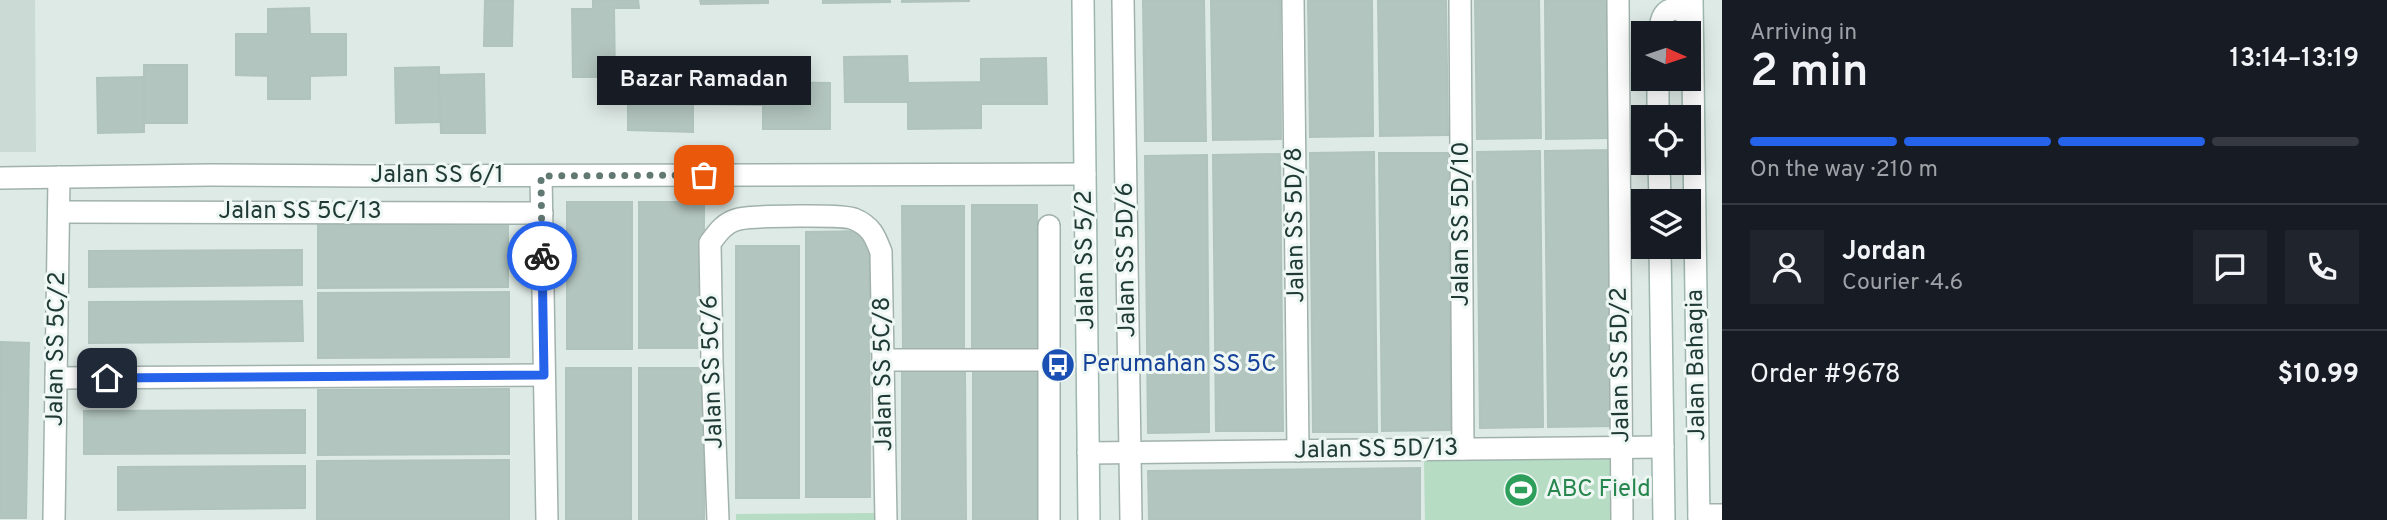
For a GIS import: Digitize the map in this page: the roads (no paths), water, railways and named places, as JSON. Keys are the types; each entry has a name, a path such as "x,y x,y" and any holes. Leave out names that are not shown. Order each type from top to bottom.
{"street":[{"name":"Jalan SS 5/2","path":"1083,0 1089,520"},
{"name":"Jalan SS 5D/6","path":"1123,0 1131,520"},
{"name":"Jalan SS 5D/8","path":"1293,0 1298,451"},
{"name":"Jalan SS 5D/10","path":"1460,0 1463,449"},
{"name":"Jalan SS 5D/2","path":"1618,0 1622,520"},
{"path":"1656,0 1657,21"},
{"name":"Jalan Bahagia","path":"1692,0 1692,21"},
{"path":"1661,21 1668,10 1679,9 1686,14 1688,21"},
{"name":"Jalan Bahagia","path":"1693,91 1699,518"},
{"name":"Jalan SS 6/1","path":"0,178 210,175 1085,174"},
{"path":"541,176 547,520"},
{"name":"Jalan SS 5C/2","path":"54,520 59,177"},
{"name":"Jalan SS 5C/13","path":"59,212 542,213"},
{"name":"Jalan SS 5C/8","path":"720,228 737,219 796,216 852,218 872,229 881,252 886,520"},
{"path":"1049,226 1049,520"},
{"name":"Jalan SS 5C/6","path":"718,520 710,243 720,228"},
{"name":"Jalan Bahagia","path":"1660,259 1664,520"},
{"path":"884,360 1048,360"},
{"path":"56,378 544,375"},
{"name":"Jalan SS 5D/13","path":"1088,453 1663,447"},
{"path":"1699,518 1722,516"}],"place":[{"name":"Bazar Ramadan","path":"704,175"},
{"name":"Perumahan SS 5C","path":"1058,365"},
{"name":"ABC Field","path":"1521,490"}]}
